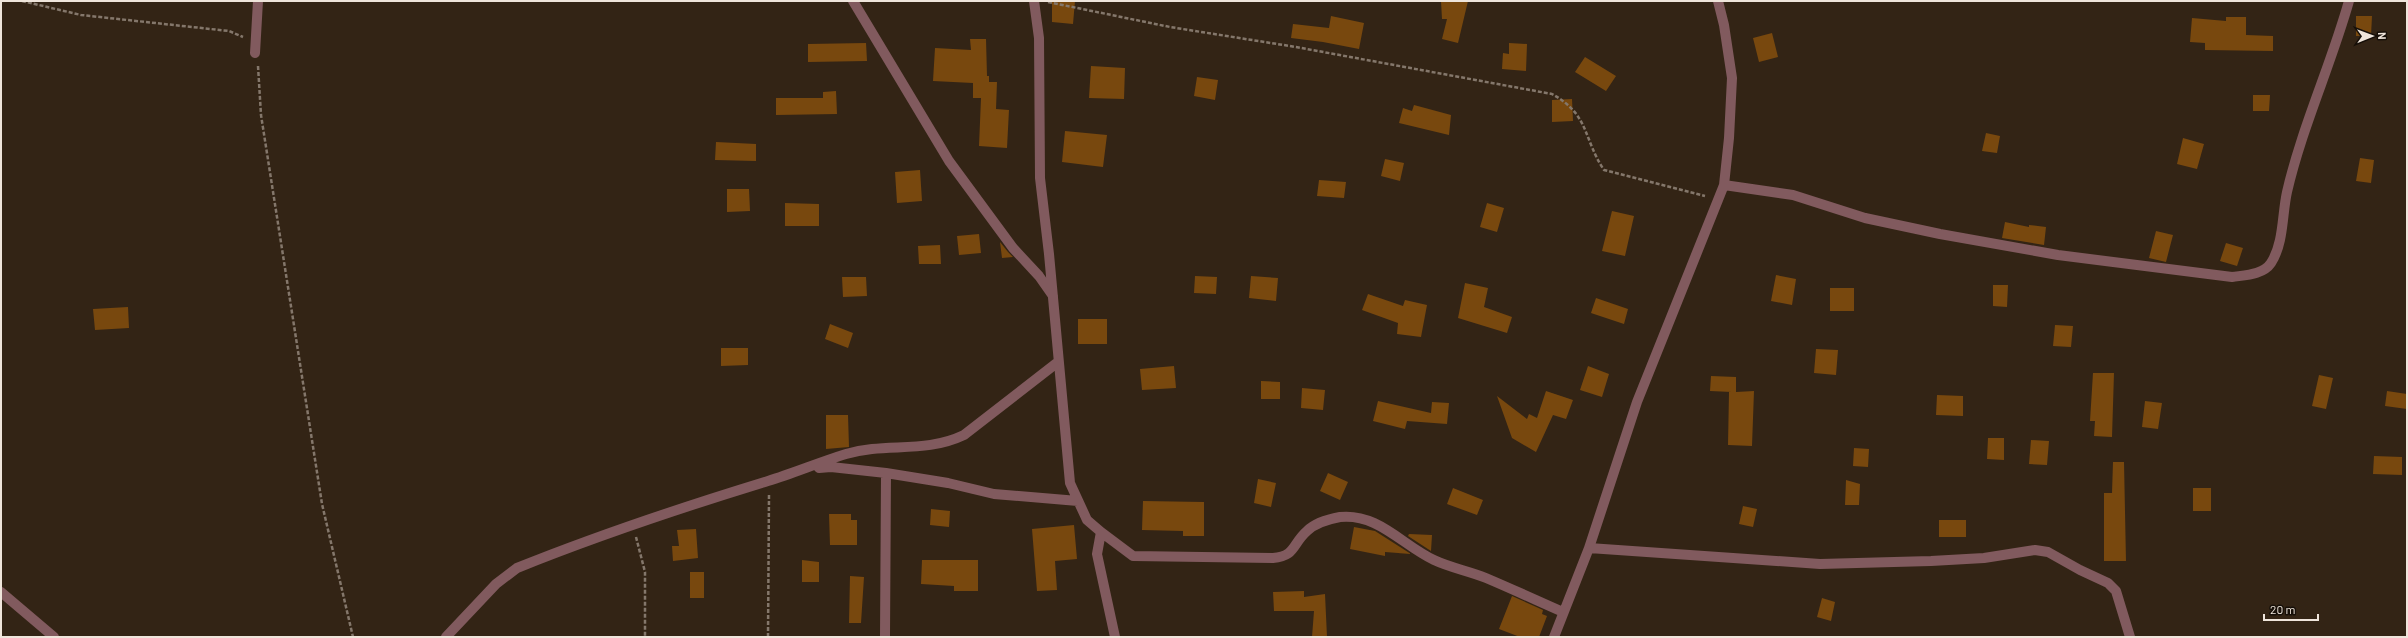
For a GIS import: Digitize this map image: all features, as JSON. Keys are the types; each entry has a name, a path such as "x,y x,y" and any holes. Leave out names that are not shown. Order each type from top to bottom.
{"street":[{"path":"255,52 258,1"},
{"path":"853,1 949,161 1013,248 1039,276 1053,296"},
{"path":"1034,1 1039,38 1040,178 1053,296 1070,483 1087,520 1133,556 1274,558 1291,553 1307,531 1321,522 1339,517 1357,516 1376,523 1411,548 1433,560 1484,577 1563,612"},
{"path":"1554,637 1589,548 1638,402 1724,185 1729,138 1732,78 1724,25 1718,1"},
{"path":"1724,185 1793,195 1864,218 2058,255 2232,277 2258,273 2271,263 2278,243 2287,192 2309,120 2339,37 2349,1"},
{"path":"446,637 496,584 517,568 699,501 769,481 847,454 872,449 931,446 948,443 964,435 1058,362"},
{"path":"804,469 831,467 886,473 948,483 994,494 1078,501"},
{"path":"885,637 886,473"},
{"path":"1101,532 1097,554 1116,637"},
{"path":"1589,548 1820,564 1931,561 1984,558 2035,550 2048,552 2080,570 2108,583 2116,591 2130,637"},
{"path":"1,592 54,637"}],"path":[{"path":"22,1 81,15 229,31 246,39 255,52 259,72 261,115 321,496 353,637"},
{"path":"1043,1 1170,27 1296,47 1552,94 1568,103 1582,121 1597,160 1604,170 1718,198"},
{"path":"768,637 769,481"},
{"path":"633,525 645,572 645,637"}],"building":[{"path":"1052,1 1075,1 1073,24 1052,22"},
{"path":"1441,1 1468,1 1458,43 1442,39 1447,19 1442,19"},
{"path":"1331,16 1364,23 1359,49 1291,38 1293,24 1329,28"},
{"path":"2356,16 2372,16 2371,36 2356,36"},
{"path":"2226,17 2246,17 2246,35 2273,36 2273,51 2205,50 2205,43 2190,42 2192,18 2226,21"},
{"path":"1772,33 1778,57 1759,62 1753,38"},
{"path":"970,39 986,39 987,76 989,76 989,82 997,82 996,109 1009,110 1007,148 979,146 981,98 973,98 973,83 933,81 935,48 971,50"},
{"path":"866,43 867,61 808,62 808,44"},
{"path":"1509,43 1527,44 1526,71 1502,69 1503,53 1509,54"},
{"path":"1585,57 1616,76 1606,91 1575,72"},
{"path":"1091,66 1125,68 1124,99 1089,98"},
{"path":"1197,77 1218,80 1215,100 1194,96"},
{"path":"836,91 837,114 776,115 776,98 823,98 823,92"},
{"path":"2253,95 2270,95 2269,111 2253,111"},
{"path":"1572,99 1573,121 1552,122 1552,100"},
{"path":"1414,105 1451,115 1449,135 1399,123 1403,108 1412,111"},
{"path":"1065,131 1107,135 1103,167 1062,162"},
{"path":"1986,133 2000,136 1997,153 1982,151"},
{"path":"2183,138 2204,144 2197,169 2177,164"},
{"path":"716,142 756,144 756,161 715,160"},
{"path":"2360,158 2374,160 2371,183 2356,181"},
{"path":"1385,159 1404,163 1400,181 1381,176"},
{"path":"920,170 922,201 897,203 895,172"},
{"path":"1319,180 1346,182 1344,198 1317,196"},
{"path":"727,189 749,189 750,211 727,212"},
{"path":"785,203 819,204 819,226 785,226"},
{"path":"1487,203 1504,208 1497,232 1480,227"},
{"path":"1612,211 1634,216 1625,256 1602,251"},
{"path":"2005,222 2029,227 2029,225 2046,227 2044,245 2002,238"},
{"path":"2156,231 2173,235 2166,262 2149,258"},
{"path":"979,234 981,253 959,255 957,236"},
{"path":"1000,242 1008,252 1013,257 1002,258"},
{"path":"2226,243 2243,248 2237,266 2220,261"},
{"path":"940,245 941,264 919,264 918,246"},
{"path":"1776,275 1796,279 1792,305 1771,301"},
{"path":"1195,276 1217,277 1216,294 1194,293"},
{"path":"1251,276 1278,278 1276,301 1249,298"},
{"path":"842,277 866,277 867,296 843,297"},
{"path":"1465,283 1488,288 1484,307 1512,317 1507,333 1458,318"},
{"path":"1993,285 2008,285 2007,307 1993,306"},
{"path":"1830,288 1854,288 1854,311 1830,311"},
{"path":"1368,294 1403,306 1405,300 1427,305 1421,337 1397,334 1398,323 1362,310"},
{"path":"1596,298 1628,309 1624,324 1591,313"},
{"path":"128,307 129,328 95,330 93,309"},
{"path":"1078,319 1107,319 1107,344 1078,344"},
{"path":"830,324 853,333 848,348 825,339"},
{"path":"2055,325 2073,326 2071,347 2053,346"},
{"path":"721,348 748,348 748,365 721,366"},
{"path":"1816,349 1838,350 1836,375 1814,373"},
{"path":"1174,366 1176,388 1142,390 1140,369"},
{"path":"1588,366 1609,374 1602,397 1580,390"},
{"path":"2093,373 2114,373 2112,437 2094,436 2095,421 2090,421"},
{"path":"2319,375 2333,378 2326,409 2312,406"},
{"path":"1711,376 1736,377 1736,392 1754,391 1752,446 1728,445 1729,392 1732,392 1710,391"},
{"path":"1261,381 1280,382 1280,399 1261,399"},
{"path":"1302,388 1325,390 1323,410 1301,408"},
{"path":"1546,391 1573,400 1566,419 1553,415 1536,452 1512,438 1497,396 1527,419 1529,414 1537,418"},
{"path":"2387,391 2407,394 2407,409 2385,406"},
{"path":"1937,395 1963,396 1963,416 1936,415"},
{"path":"1378,401 1431,413 1432,402 1449,403 1447,424 1407,421 1405,429 1373,421"},
{"path":"2145,401 2162,403 2158,429 2142,427"},
{"path":"826,415 848,415 849,447 826,449"},
{"path":"1988,438 2004,438 2004,460 1987,459"},
{"path":"2031,440 2049,441 2047,465 2029,464"},
{"path":"1854,448 1869,449 1868,467 1853,466"},
{"path":"2374,456 2402,457 2402,475 2373,474"},
{"path":"2113,462 2124,462 2126,561 2104,561 2104,493 2112,493"},
{"path":"1328,473 1348,482 1340,500 1320,491"},
{"path":"1258,479 1276,483 1271,507 1254,503"},
{"path":"1846,480 1860,484 1859,505 1845,505"},
{"path":"1453,488 1483,500 1477,515 1447,504"},
{"path":"2193,488 2211,488 2211,511 2193,511"},
{"path":"1143,501 1204,502 1204,536 1183,536 1183,531 1142,530"},
{"path":"1743,506 1757,509 1753,527 1739,524"},
{"path":"931,509 950,511 949,527 930,525"},
{"path":"829,514 851,514 851,520 857,520 857,545 830,545"},
{"path":"1939,520 1966,520 1966,537 1939,537"},
{"path":"1074,525 1077,559 1055,561 1057,590 1037,591 1032,529"},
{"path":"1354,527 1375,531 1411,554 1385,552 1385,556 1350,549"},
{"path":"696,529 698,558 673,561 672,546 679,546 677,530"},
{"path":"1409,534 1432,535 1431,551 1408,536"},
{"path":"802,560 819,562 819,582 802,582"},
{"path":"922,560 978,560 978,591 954,591 954,586 921,584"},
{"path":"690,572 704,572 704,598 690,598"},
{"path":"850,576 864,577 861,623 849,623"},
{"path":"1304,591 1304,597 1325,594 1327,637 1312,637 1314,611 1274,611 1273,592"},
{"path":"1512,596 1543,610 1542,614 1547,616 1539,637 1520,637 1499,629"},
{"path":"1822,598 1835,602 1831,621 1817,617"}]}
